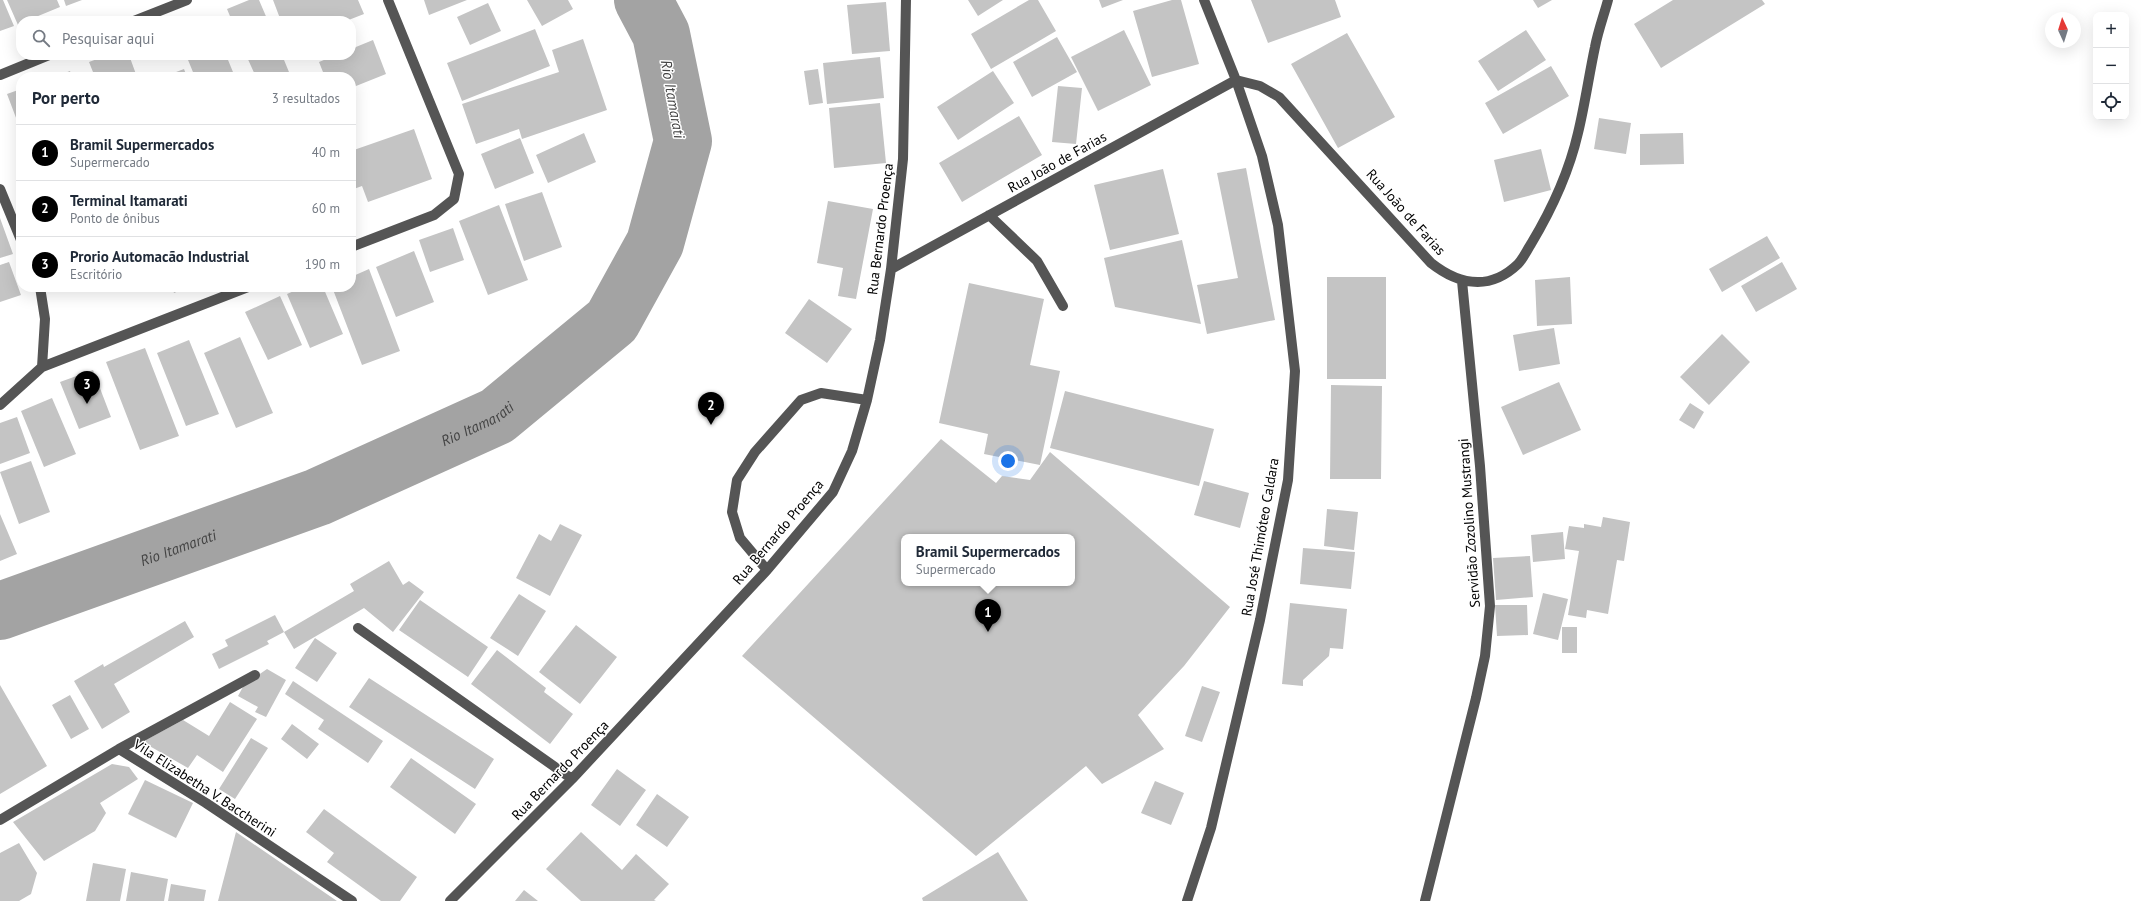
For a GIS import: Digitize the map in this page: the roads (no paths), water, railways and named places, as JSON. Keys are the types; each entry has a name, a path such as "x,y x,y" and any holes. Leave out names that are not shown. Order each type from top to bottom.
{"street":[{"path":"147,16 187,0"},
{"path":"356,245 434,215 454,200 459,174 388,0"},
{"name":"Rua Bernardo Proença","path":"450,901 572,779 767,570 833,492 852,451 867,400 880,340 891,269 903,159 906,0"},
{"path":"1204,0 1236,80"},
{"name":"Rua João de Farias","path":"891,269 1236,80 1260,86 1279,98 1431,263 1444,273 1462,281 1482,282 1501,276 1519,264 1540,228 1562,184 1578,134 1595,46 1608,0"},
{"path":"0,75 37,60"},
{"name":"Rua José Thimóteo Caldara","path":"1187,901 1211,828 1263,604 1288,480 1296,371 1278,225 1262,156 1236,80"},
{"path":"0,189 16,228"},
{"path":"989,216 1037,261 1063,306"},
{"name":"Servidão Zozolino Mustrangi","path":"1425,901 1482,670 1490,606 1480,466 1462,281"},
{"path":"41,292 45,319 42,367"},
{"path":"0,405 42,367 235,292"},
{"path":"767,570 740,538 732,512 737,480 755,452 801,400 821,393 867,400"},
{"path":"358,628 572,779"},
{"path":"119,749 255,675"},
{"name":"Vila Elizabetha V. Baccherini","path":"0,820 119,749 206,803 352,901"}],"waterway":[{"name":"Rio Itamarati","path":"0,611 318,497 497,416 612,321 655,243 683,141 661,34 643,0"}],"place":[{"name":"Prorio Automacão Industrial","path":"87,404"},
{"name":"Terminal Itamarati","path":"711,425"},
{"name":"Bramil Supermercados","path":"988,632"}]}
